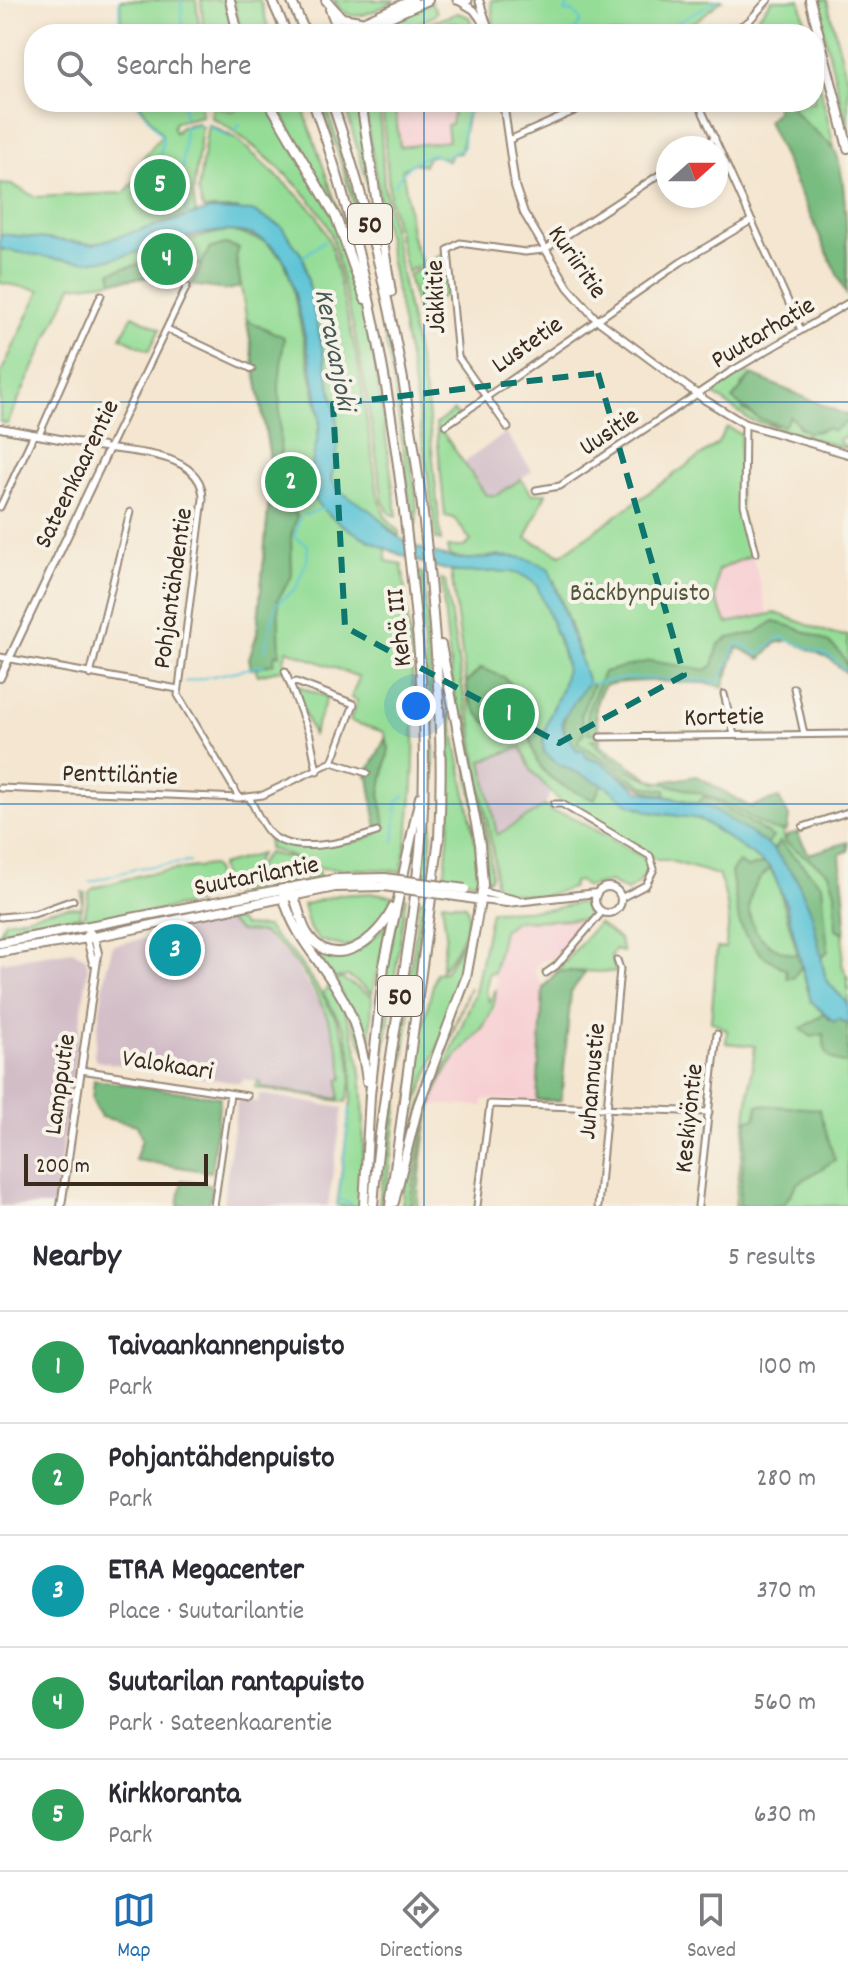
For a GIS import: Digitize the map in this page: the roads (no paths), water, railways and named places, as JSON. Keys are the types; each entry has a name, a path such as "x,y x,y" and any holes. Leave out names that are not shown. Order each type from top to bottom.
{"main road":[{"path":"230,0 236,24"},
{"path":"272,0 283,24"},
{"path":"291,0 302,24"},
{"path":"326,0 342,18 366,24 428,0"},
{"path":"326,0 335,24"},
{"path":"366,24 413,0"},
{"path":"458,0 468,0"},
{"path":"812,3 817,24"},
{"path":"824,51 848,148"},
{"path":"275,112 336,217 376,330"},
{"name":"Kehä III","path":"316,112 348,215 376,330 396,438 422,673 424,785 417,873 373,1206"},
{"name":"Kehä III","path":"335,112 371,230 391,313 424,526 442,737 439,838 391,1206"},
{"path":"363,112 390,276 391,313"},
{"path":"391,1206 418,1106 466,978 482,896 480,844 433,609"},
{"path":"364,1206 370,1095 384,965 415,811 424,785"},
{"name":"Suutarilantie","path":"0,943 288,893 384,882 482,896"},
{"path":"288,893 312,940 324,948 343,952 362,946 377,933 400,892"},
{"path":"288,893 298,937 338,990 351,1015 363,1052 370,1095"},
{"name":"Suutarilantie","path":"0,952 90,938 288,893"}],"street":[{"path":"458,0 474,10 483,24"},
{"path":"479,0 486,24"},
{"path":"744,24 768,0"},
{"name":"Kuriiritie","path":"505,112 518,196 544,250 568,287 596,319 698,395 745,424 848,454"},
{"path":"509,140 572,112"},
{"path":"703,112 714,136"},
{"path":"728,167 801,330"},
{"path":"544,250 656,177"},
{"name":"Lustetie","path":"446,425 596,319 752,220"},
{"name":"Jäkkitie","path":"508,428 456,349 448,250 460,243 525,252 544,250"},
{"name":"Sateenkaarentie","path":"0,678 4,658 187,286"},
{"path":"0,507 101,295"},
{"name":"Puutarhatie","path":"698,395 848,303"},
{"path":"167,329 252,369"},
{"name":"Uusitie","path":"536,490 560,486 698,395"},
{"path":"745,424 744,505 756,553"},
{"name":"Pohjantähdentie","path":"0,428 174,461 190,470 202,486 203,499 178,689 239,798"},
{"path":"90,675 130,512"},
{"path":"4,658 178,689"},
{"path":"285,671 310,736 317,771"},
{"path":"290,684 296,682 354,704 332,762 367,773"},
{"path":"794,688 804,734"},
{"path":"724,694 734,735"},
{"name":"Kortetie","path":"600,737 848,734"},
{"name":"Penttiläntie","path":"0,788 239,798 317,771 332,762"},
{"path":"249,797 269,833 294,846 356,839 377,832"},
{"path":"546,973 567,955 602,912 616,911 621,898 646,885 654,869 650,856 562,804 554,804"},
{"path":"803,827 848,812"},
{"name":"Suutarilantie","path":"482,896 520,901 597,893 611,887 621,898"},
{"path":"597,893 595,903 602,912"},
{"path":"0,917 34,914 73,900"},
{"name":"Lampputie","path":"61,1206 94,967 87,928"},
{"name":"Juhannustie","path":"598,1206 620,969 617,960"},
{"name":"Keskiyöntie","path":"698,1206 717,1034"},
{"name":"Valokaari","path":"81,1070 230,1094 214,1206"},
{"path":"230,1094 247,1096"},
{"path":"477,1206 490,1104 709,1112"}],"water":[{"path":"209,210 252,211 281,226 303,257 336,414 338,448 331,478 335,484 375,515 397,537 417,547 463,559 519,557 549,569 588,682 562,720 563,730 577,750 583,750 587,758 602,763 639,791 708,806 771,847 796,878 812,914 826,980 848,1004 848,1025 839,1019 834,1022 811,1001 786,904 771,868 700,819 650,812 627,803 606,786 558,764 544,752 545,729 561,690 566,668 559,641 537,586 518,574 451,571 417,561 361,536 317,503 310,485 320,420 316,389 288,271 284,260 267,242 246,233 223,231 172,241 123,256 89,261 0,249 0,234 93,244"}],"waterway":[{"path":"119,0 120,24"},
{"path":"181,0 182,24"},
{"path":"570,0 565,12 574,12 581,21 579,24"},
{"path":"675,24 718,0"},
{"path":"144,112 162,136"},
{"path":"184,112 185,117"},
{"path":"395,185 406,169 421,158 434,154 440,158 463,149 468,112"},
{"path":"235,132 240,124"},
{"path":"187,218 182,176 185,127 201,125"},
{"path":"208,126 230,138"},
{"path":"144,203 156,186 163,137"},
{"path":"303,257 324,241"},
{"path":"305,515 323,508"},
{"path":"264,652 277,604 296,588 307,560 308,545 294,537 300,517"},
{"path":"586,684 630,678 720,682 737,644 748,646 757,655 781,637 829,656 848,672"},
{"path":"185,682 264,665"},
{"path":"394,842 397,802 404,796"},
{"path":"90,882 138,868 190,862"},
{"path":"338,1206 350,1109"},
{"path":"340,1200 351,1203"}],"place":[{"name":"Kirkkoranta","path":"160,185"},
{"name":"Suutarilan rantapuisto","path":"167,259"},
{"name":"Pohjantähdenpuisto","path":"291,482"},
{"name":"Taivaankannenpuisto","path":"509,714"},
{"name":"ETRA Megacenter","path":"175,950"}],"water label":[{"name":"Keravanjoki","path":"337,349"}],"park label":[{"name":"Bäckbynpuisto","path":"640,591"}]}
